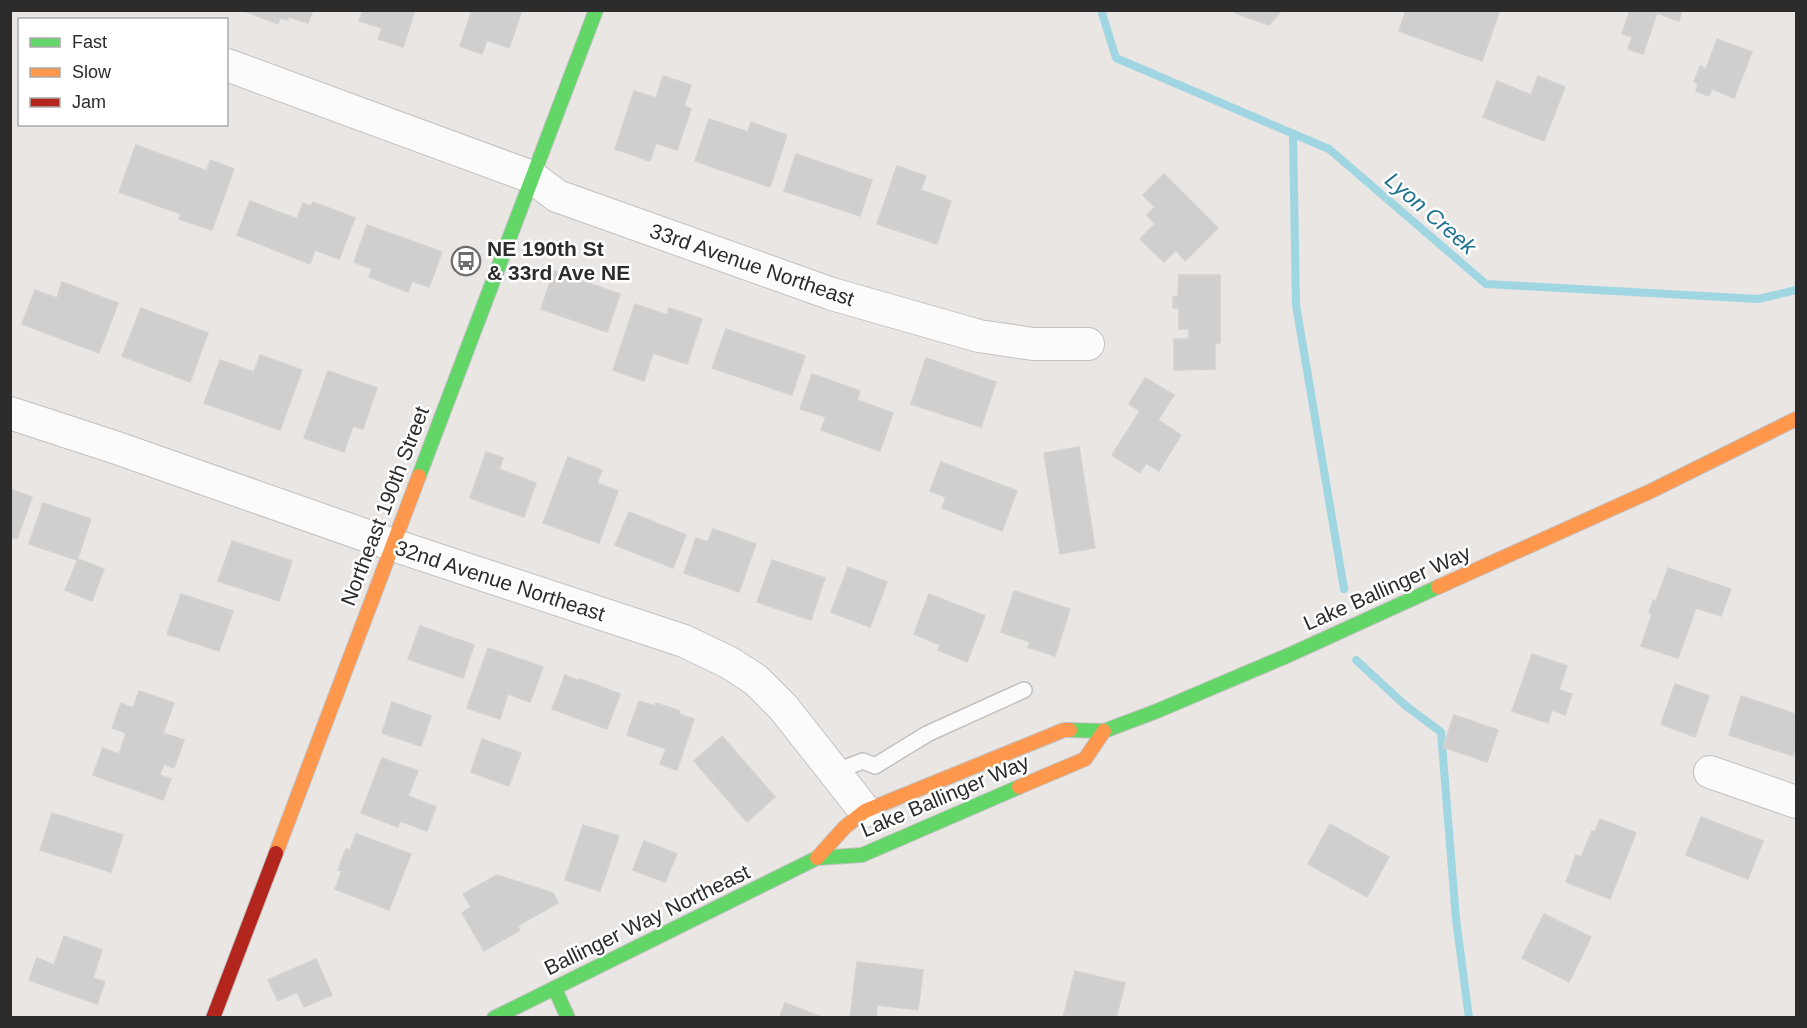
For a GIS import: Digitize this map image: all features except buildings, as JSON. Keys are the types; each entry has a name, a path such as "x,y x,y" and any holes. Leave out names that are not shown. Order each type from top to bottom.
{"main road":[{"name":"Northeast 190th Street","path":"213,1017 596,10"},
{"name":"Lake Ballinger Way","path":"817,858 845,827 865,811 1064,730 1104,731 1157,711 1289,655 1651,491 1797,419"},
{"name":"Lake Ballinger Way","path":"817,858 862,855 1086,759 1104,731"},
{"name":"Ballinger Way Northeast","path":"494,1017 555,989 817,858"},
{"path":"555,989 568,1017"}],"street":[{"name":"33rd Avenue Northeast","path":"228,66 531,177 556,196 832,294 979,336 1033,344 1088,344"},
{"name":"32nd Avenue Northeast","path":"10,413 393,545 684,641 728,662 756,681 783,707 865,811"},
{"path":"1710,772 1797,802"}],"lane":[{"path":"834,772 863,761 875,766 927,734 1024,690"}],"waterway":[{"name":"Lyon Creek","path":"1101,10 1116,58 1329,149 1486,284 1758,299 1796,290"},
{"path":"1293,134 1296,305 1344,589"},
{"path":"1356,660 1406,706 1441,732 1456,919 1469,1018"}],"traffic: fast":[{"path":"419,476 596,10"},
{"path":"1070,730 1104,731 1157,711 1289,655 1438,587"},
{"path":"494,1018 817,858 862,855 1019,787"},
{"path":"555,989 568,1018"}],"traffic: slow":[{"path":"1438,587 1651,491 1796,419"},
{"path":"276,853 419,476"},
{"path":"817,858 845,827 865,811 1064,730 1070,730"},
{"path":"1019,787 1085,759 1104,731"}],"traffic: jam":[{"path":"213,1018 276,853"}],"place":[{"name":"NE 190th St & 33rd Ave NE","path":"466,261"}]}
